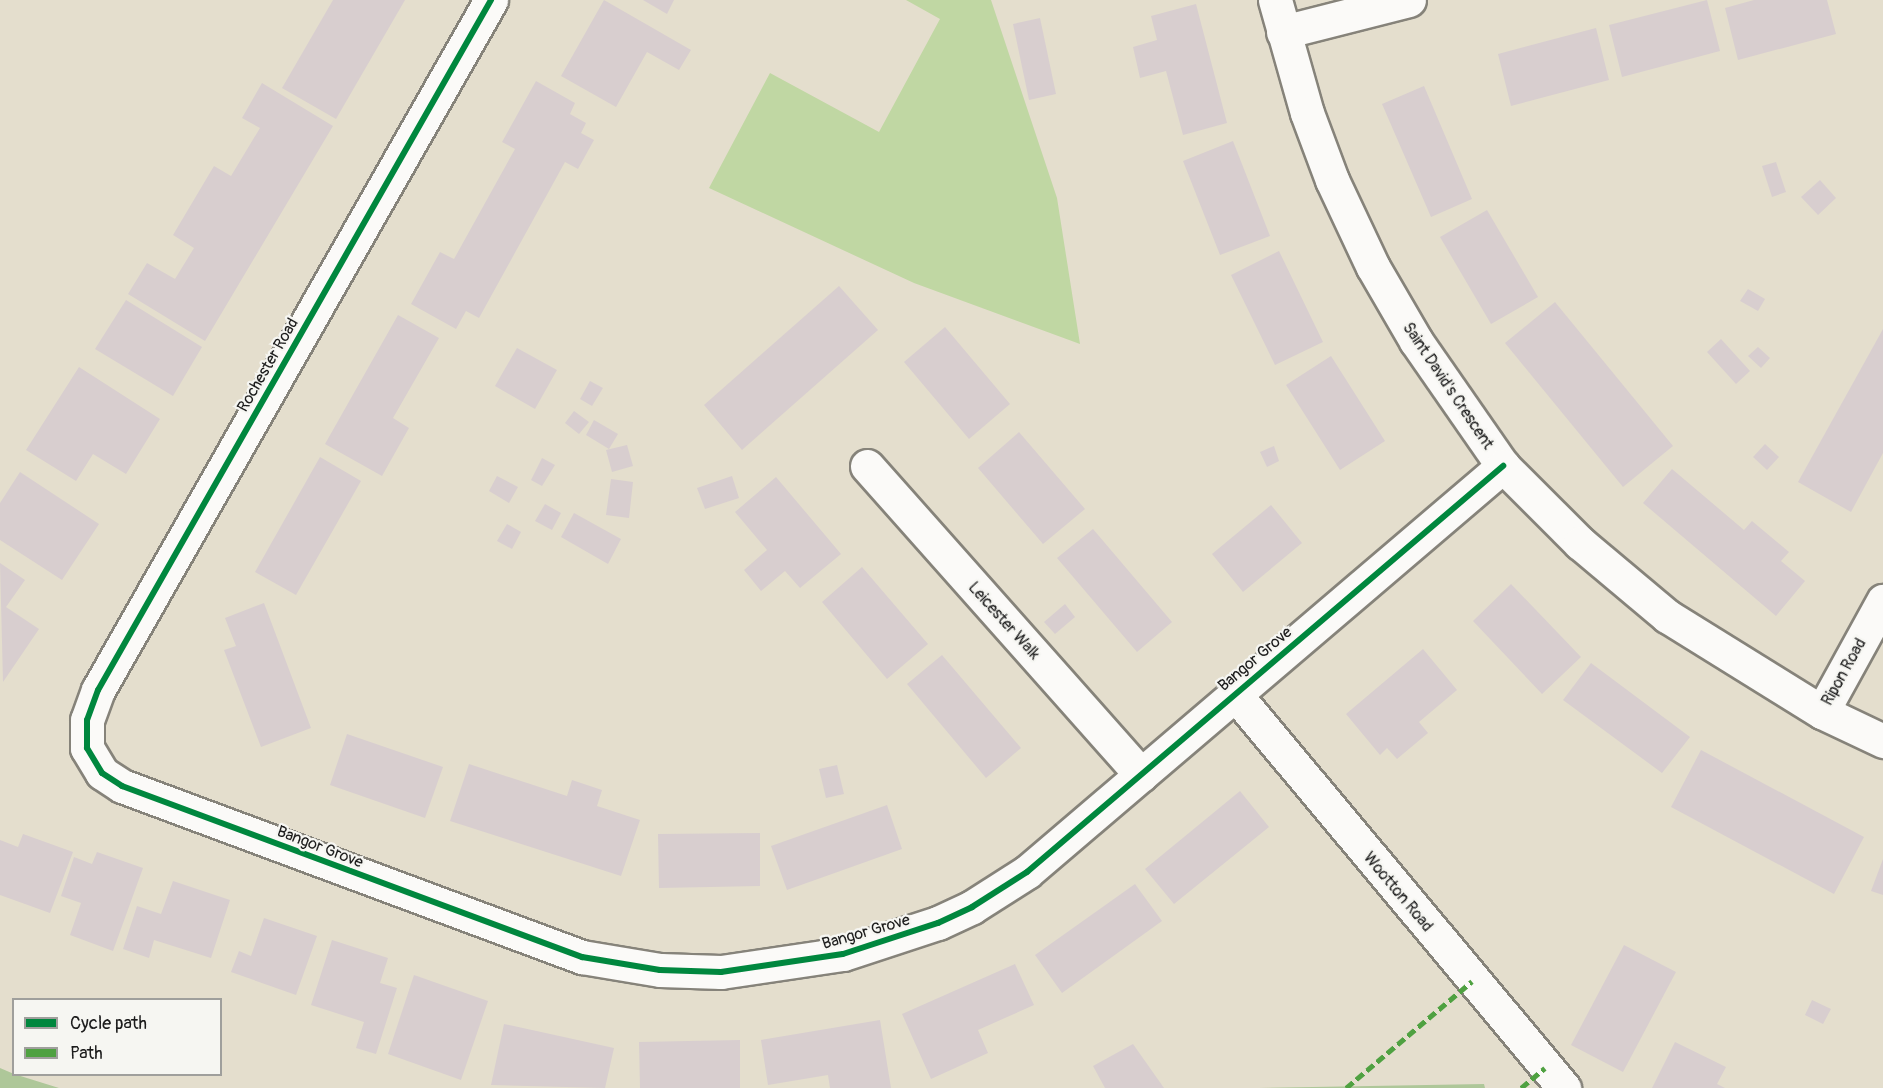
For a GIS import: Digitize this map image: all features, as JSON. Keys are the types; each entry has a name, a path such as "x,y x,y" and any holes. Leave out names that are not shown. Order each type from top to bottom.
{"street":[{"name":"Rochester Road","path":"87,748 87,720 98,690 491,0"},
{"name":"Saint David's Crescent","path":"1275,0 1282,32 1332,180 1373,267 1416,341 1503,466 1580,543 1667,616 1822,712 1883,741"},
{"path":"1282,32 1408,0"},
{"name":"Leicester Walk","path":"867,466 1141,776"},
{"name":"Bangor Grove","path":"87,748 102,774 122,786 475,920 582,957 690,972 806,962 874,947 938,923 972,907 1027,872 1141,776 1234,693 1503,466"},
{"name":"Ripon Road","path":"1822,712 1883,601"},
{"name":"Wootton Road","path":"1234,693 1564,1088"}],"green space":[{"path":"906,0 991,0 1057,198 1080,344 914,283 709,188 770,73 879,132 940,19"},
{"path":"0,1068 12,1073 12,1076 20,1076 59,1088 0,1088"},
{"path":"1484,1084 1485,1088 1258,1088"}],"building":[{"path":"333,0 405,0 336,119 282,88"},
{"path":"604,0 691,50 679,70 647,52 616,107 561,76"},
{"path":"643,0 674,0 667,14"},
{"path":"1707,0 1720,51 1622,77 1609,25"},
{"path":"1754,0 1827,0 1836,34 1738,60 1725,8"},
{"path":"1196,4 1227,123 1183,135 1166,71 1140,78 1133,47 1157,40 1151,16"},
{"path":"1040,18 1056,94 1029,100 1013,24"},
{"path":"1596,28 1609,80 1511,106 1498,54"},
{"path":"536,81 575,103 570,114 586,123 581,133 594,140 578,169 565,162 479,318 466,311 456,329 411,304 440,252 454,259 515,149 502,142"},
{"path":"262,83 333,126 205,341 128,294 147,263 175,279 194,248 173,235 214,166 231,176 260,128 242,118"},
{"path":"1424,86 1472,199 1431,217 1382,104"},
{"path":"1233,141 1270,236 1220,255 1183,161"},
{"path":"1776,162 1786,192 1772,197 1762,166"},
{"path":"1820,180 1836,198 1818,215 1801,197"},
{"path":"1487,210 1538,297 1491,324 1440,237"},
{"path":"1279,251 1323,342 1275,365 1231,275"},
{"path":"839,286 878,330 742,450 704,405"},
{"path":"1748,289 1765,299 1758,311 1740,301"},
{"path":"126,300 202,347 173,396 95,349"},
{"path":"1555,302 1673,446 1623,487 1505,343"},
{"path":"398,315 439,338 393,418 409,428 382,476 325,444"},
{"path":"945,327 1010,404 969,439 904,362"},
{"path":"1883,329 1883,453 1851,512 1798,482"},
{"path":"1721,339 1750,371 1736,384 1707,352"},
{"path":"1758,347 1770,358 1761,368 1748,356"},
{"path":"517,348 557,370 535,409 495,386"},
{"path":"1331,356 1385,441 1340,470 1286,385"},
{"path":"79,367 160,419 126,474 93,454 76,481 26,450"},
{"path":"590,381 603,388 592,406 580,399"},
{"path":"574,411 589,422 579,434 565,423"},
{"path":"594,420 618,434 609,449 586,435"},
{"path":"1019,432 1085,509 1043,544 978,468"},
{"path":"1765,444 1779,457 1767,470 1753,457"},
{"path":"627,445 633,466 612,472 606,450"},
{"path":"1274,446 1279,461 1267,467 1260,452"},
{"path":"320,457 361,481 296,595 255,572"},
{"path":"542,458 555,465 542,486 531,480"},
{"path":"1672,469 1744,530 1752,521 1789,552 1781,561 1805,581 1776,616 1643,503"},
{"path":"20,472 99,524 62,580 0,540 0,503"},
{"path":"497,476 518,487 509,503 489,491"},
{"path":"732,476 739,498 705,509 697,488"},
{"path":"776,477 841,554 800,588 785,571 761,591 744,570 767,550 735,512"},
{"path":"611,479 633,482 629,518 606,515"},
{"path":"545,504 561,513 552,530 535,521"},
{"path":"1271,505 1302,543 1243,592 1212,554"},
{"path":"574,513 621,539 608,564 561,537"},
{"path":"507,524 521,532 512,549 497,541"},
{"path":"1093,529 1172,622 1137,652 1057,558"},
{"path":"0,563 25,580 6,607 39,629 3,682"},
{"path":"862,567 928,644 887,679 822,602"},
{"path":"1511,584 1581,657 1542,694 1473,621"},
{"path":"264,603 311,728 261,747 224,650 236,646 225,618"},
{"path":"1065,604 1075,617 1055,634 1044,622"},
{"path":"1423,649 1457,690 1419,722 1428,733 1397,759 1387,748 1380,755 1346,714"},
{"path":"942,655 1021,748 986,778 907,684"},
{"path":"1591,663 1690,737 1662,773 1563,700"},
{"path":"347,734 443,767 425,818 330,785"},
{"path":"1701,750 1864,837 1834,894 1671,807"},
{"path":"469,764 567,796 572,780 602,790 597,806 640,820 621,876 450,821"},
{"path":"837,765 844,794 826,798 819,769"},
{"path":"1240,791 1269,827 1174,904 1145,869"},
{"path":"887,805 902,849 787,890 771,846"},
{"path":"760,833 760,886 659,888 658,834"},
{"path":"23,834 73,852 50,913 0,895 0,840 18,847"},
{"path":"97,852 143,868 113,951 70,935 81,903 61,896 74,857 92,864"},
{"path":"1883,859 1883,895 1871,891"},
{"path":"173,881 230,900 211,958 154,940 149,958 123,949 137,906 161,914"},
{"path":"1135,884 1162,921 1062,993 1035,955"},
{"path":"264,918 317,936 296,995 231,972 239,951 251,956"},
{"path":"332,940 388,958 380,983 397,988 376,1054 356,1048 364,1022 311,1005"},
{"path":"1624,945 1676,972 1623,1072 1571,1045"},
{"path":"1015,964 1034,1005 978,1030 988,1053 931,1079 902,1014"},
{"path":"414,975 488,1001 461,1080 388,1054"},
{"path":"1812,1000 1831,1009 1823,1024 1805,1015"},
{"path":"880,1020 891,1088 830,1088 828,1075 768,1085 761,1040"},
{"path":"504,1024 614,1048 605,1088 491,1085"},
{"path":"740,1040 740,1088 640,1088 639,1042"},
{"path":"1675,1042 1726,1067 1717,1084 1725,1088 1652,1088"},
{"path":"1133,1044 1164,1088 1105,1088 1093,1066"}],"marked path":[{"path":"1346,1088 1472,981"},
{"path":"1521,1088 1545,1068"}],"cycle path":[{"path":"491,0 98,690 87,720 87,748 102,773 122,786 582,957 660,970 721,972 843,954 938,923 972,907 1027,872 1503,466"}]}
